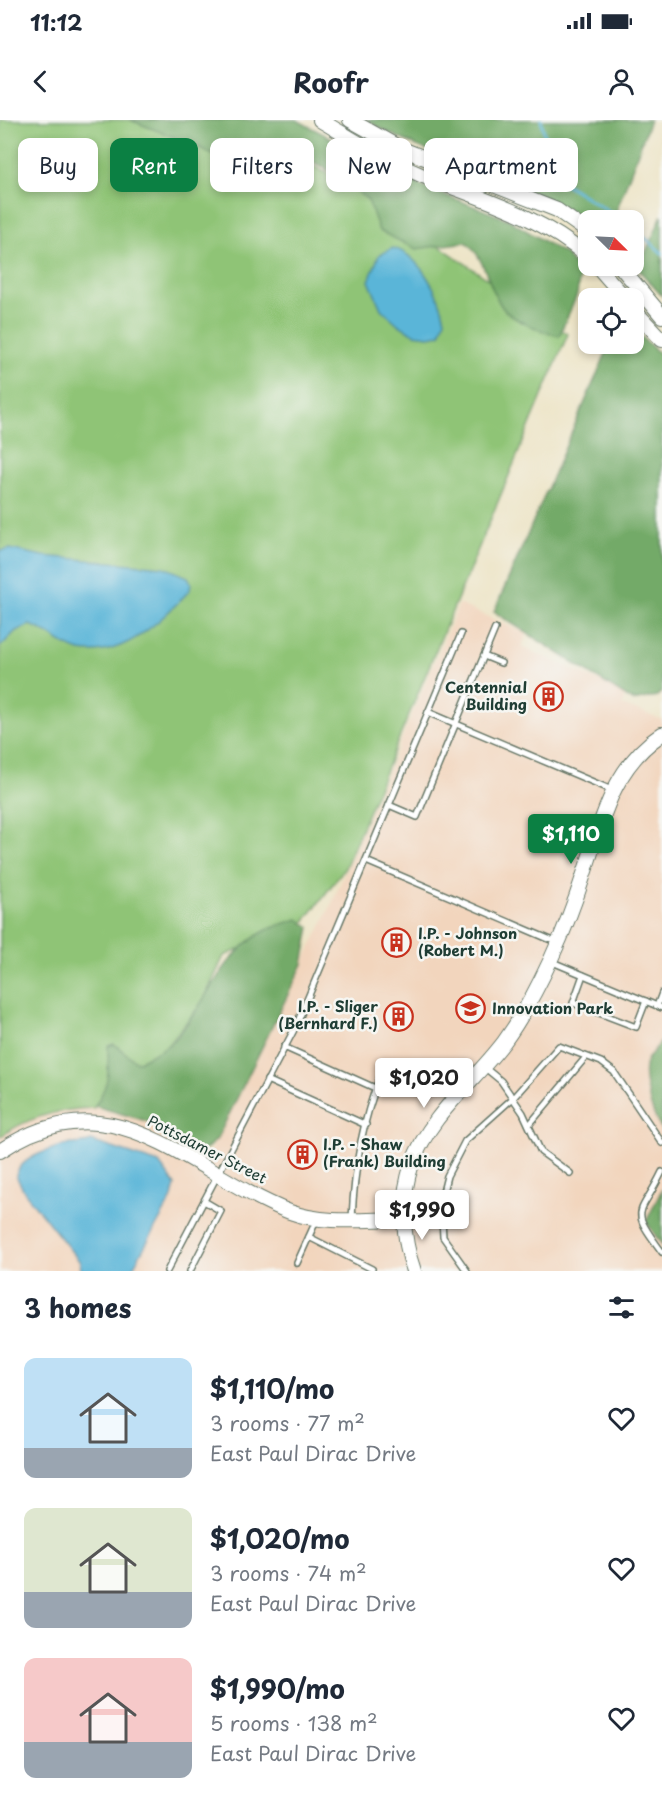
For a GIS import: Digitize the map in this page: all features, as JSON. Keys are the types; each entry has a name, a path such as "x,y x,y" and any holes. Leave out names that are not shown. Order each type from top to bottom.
{"street":[{"path":"320,120 390,161 532,218 578,248"},
{"path":"350,120 402,149 557,210 578,225"},
{"path":"606,276 616,288"},
{"path":"628,276 662,316"},
{"path":"644,321 662,340"},
{"path":"414,1271 407,1250 403,1219 406,1185 419,1146 441,1112 484,1066 520,1018 558,943 612,790 632,760 662,734"},
{"name":"Pottsdamer Street","path":"0,1151 37,1130 59,1123 105,1122 135,1131 290,1212 317,1219 403,1219"}],"lane":[{"path":"389,805 417,817 495,629"},
{"path":"167,1271 310,994 460,634"},
{"path":"484,656 501,663"},
{"path":"428,712 612,790"},
{"path":"366,861 558,943"},
{"path":"550,961 659,1007 662,994"},
{"path":"583,975 573,1003 636,1027 646,1001"},
{"path":"467,1271 443,1237 441,1200 447,1176 465,1141 513,1098 559,1046 614,1072 662,1143"},
{"path":"284,1047 375,1088"},
{"path":"529,1125 586,1057"},
{"path":"484,1066 501,1082 513,1098 541,1152 570,1173"},
{"path":"352,1220 354,1188 366,1125 380,1077"},
{"path":"267,1080 366,1125"},
{"path":"662,1172 640,1212 641,1224 662,1252"},
{"path":"190,1271 221,1211 204,1201"},
{"path":"297,1263 317,1219"},
{"path":"309,1237 372,1269"}],"shaded area":[{"name":"Innovation Park","path":"459,604 527,634 522,647 626,693 622,705 662,720 662,1271 0,1271 0,1138 24,1122 76,1108 94,1108 141,1120 207,1158 329,910"}],"green space":[{"path":"0,120 221,120 257,138 210,138 210,192 314,192 314,167 326,173 326,192 361,192 568,334 345,868 304,922 224,956 202,1003 154,1062 122,1066 94,1108 45,1115 21,1124 0,1137"},
{"path":"130,120 297,120 331,138 326,138 326,169 314,162 314,138 210,138 210,153 198,147 198,138 176,138"},
{"path":"367,120 650,120 617,210 578,210 578,217 534,192 578,192 578,138 424,138 424,149 412,143 412,138 400,138"},
{"path":"412,181 424,187 424,192 437,192 509,220 565,254 578,269 579,276 577,295 559,336 528,325 506,312 497,299 478,256 466,242 416,249 379,231 368,200 357,192 412,192"},
{"path":"662,215 662,296 644,276 644,256"},
{"path":"644,339 662,356 662,691 657,696 633,701 494,612 606,354 644,354"},
{"path":"298,919 310,927 303,964 217,1139 204,1151 198,1150 146,1121 95,1106 104,1090 107,1077 108,1046 114,1044 137,1062 165,1047 185,1027 224,968 248,942 276,926"},
{"path":"662,1041 662,1130 651,1106 646,1086 645,1067 647,1060"},
{"path":"662,1189 662,1245 646,1222"}],"water":[{"path":"393,248 412,259 427,277 439,299 445,320 440,334 429,336 414,334 399,325 381,309 369,281 379,255"},
{"path":"10,549 43,556 164,567 188,577 191,583 190,590 155,624 127,643 112,649 96,652 73,649 30,625 16,631 0,647 0,551"},
{"path":"91,1141 159,1163 175,1185 172,1198 131,1271 81,1271 80,1262 25,1193 16,1176 24,1163 39,1154 65,1145"}],"waterway":[{"path":"541,120 550,157 562,182 607,210"},
{"path":"644,237 662,253"}],"place":[{"name":"Centennial Building","path":"548,697"},
{"name":"I.P. - Johnson (Robert M.)","path":"397,943"},
{"name":"Innovation Park","path":"471,1009"},
{"name":"I.P. - Sliger (Bernhard F.)","path":"399,1016"},
{"name":"I.P. - Shaw (Frank) Building","path":"302,1154"}]}
